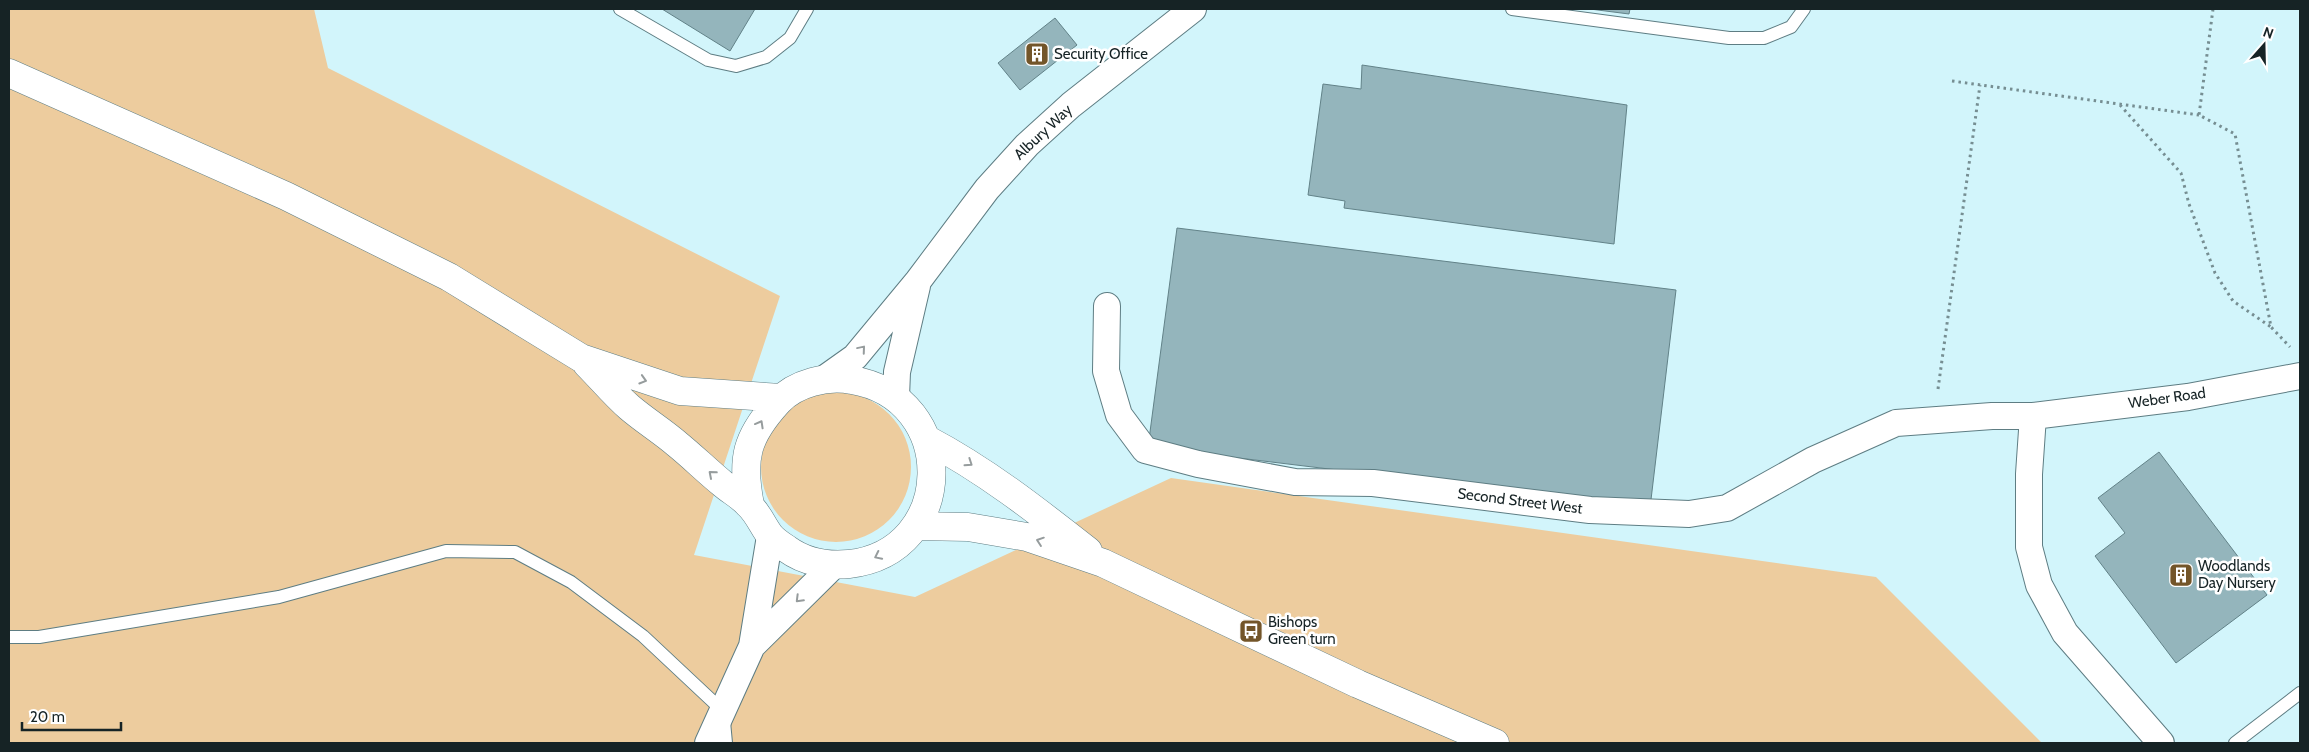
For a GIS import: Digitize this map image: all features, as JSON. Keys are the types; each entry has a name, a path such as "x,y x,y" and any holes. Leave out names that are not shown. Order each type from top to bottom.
{"highway":[{"path":"9,73 312,209 449,276 581,358 680,391 781,398"},
{"path":"581,358 629,407 750,505 770,536 789,550 810,561 834,565 865,562 893,548 916,526 926,506 932,484 932,461 926,439 914,415 896,397 862,381 844,378 824,379 802,386 781,398 760,422 748,450 744,474 750,505"},
{"path":"926,439 966,460 1040,513 1103,563"},
{"path":"916,526 968,527 1027,537 1103,563 1350,680 1495,743"}],"street":[{"name":"Albury Way","path":"824,379 855,356 918,281 987,189 1027,145 1071,105 1192,9"},
{"name":"Albury Way","path":"896,397 897,372 918,281"},
{"name":"Second Street West","path":"1107,306 1106,371 1119,415 1145,450 1198,464 1295,482 1372,482 1590,510 1689,514 1727,508 1813,460 1896,422 2033,416"},
{"name":"Weber Road","path":"2033,416 2188,397 2297,364"},
{"path":"2033,416 2028,474 2030,547 2039,586 2065,634 2161,743"},
{"path":"708,743 752,646 770,536"},
{"path":"752,646 834,565"}],"lane":[{"path":"620,9 708,60 736,66 766,56 790,38 807,9"},
{"path":"1512,9 1729,38 1764,38 1791,27 1804,9"},
{"path":"9,637 39,637 279,597 446,551 515,552 572,582 643,636 723,711 726,743"},
{"path":"2235,743 2300,693"}],"path":[{"path":"2199,115 2213,9"},
{"path":"1952,81 2199,115 2235,134 2271,327"},
{"path":"1934,420 1980,85"},
{"path":"2120,104 2181,173 2189,204 2215,274 2233,301 2271,327 2297,364"}],"shaded area":[{"path":"9,9 314,9 328,68 780,296 694,555 915,597 1171,478 1876,577 2042,743 9,743"},
{"path":"836,392 865,398 889,414 905,438 911,467 905,496 889,520 865,536 836,542 807,536 783,520 767,496 761,467 767,438 783,414 807,398"}],"building":[{"path":"662,9 755,9 730,51"},
{"path":"1590,9 1630,9 1629,14"},
{"name":"Security Office","path":"1055,18 1077,45 1020,90 998,63"},
{"path":"1362,65 1627,105 1614,244 1344,208 1345,201 1308,195 1323,84 1361,89"},
{"path":"1177,228 1676,290 1650,508 1148,447"},
{"name":"Woodlands Day Nursery","path":"2159,452 2267,595 2176,663 2095,556 2125,533 2098,498"}],"place":[{"name":"Security Office","path":"1037,54"},
{"name":"Woodlands Day Nursery","path":"2181,575"},
{"name":"Bishops Green turn","path":"1251,631"}]}
